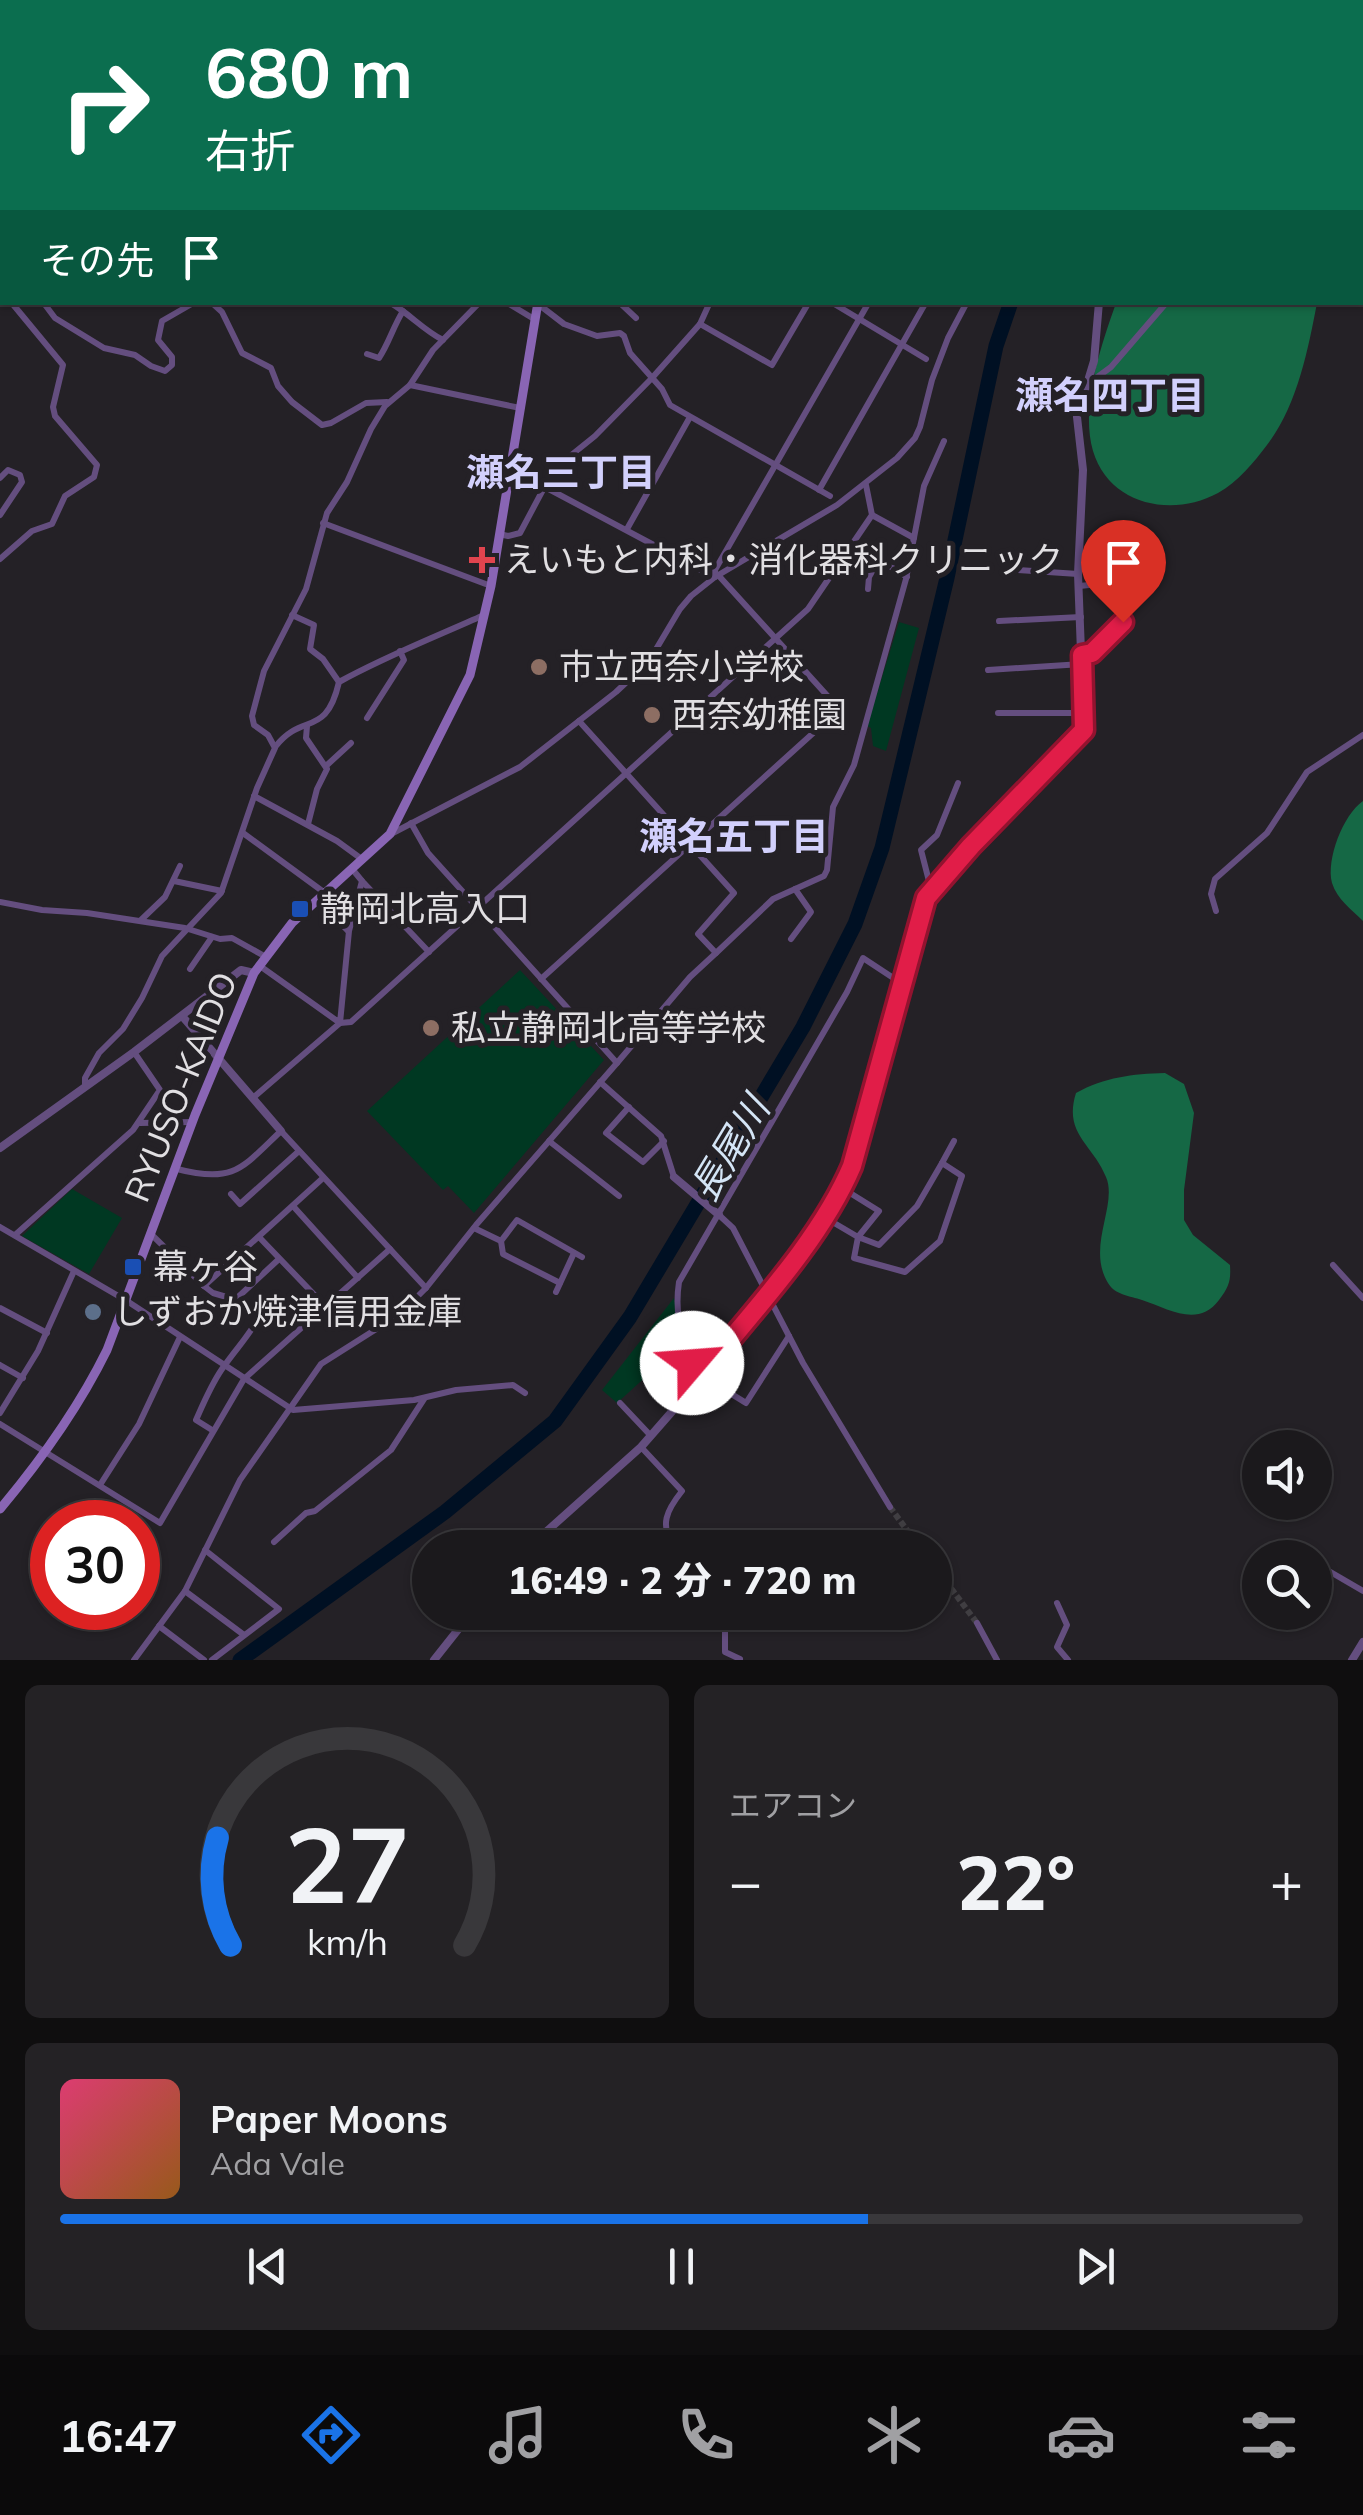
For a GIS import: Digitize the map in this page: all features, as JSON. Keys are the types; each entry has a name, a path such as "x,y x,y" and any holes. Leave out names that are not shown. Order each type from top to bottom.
{"main road":[{"name":"RYUSO-KAIDO","path":"0,1510 47,1453 90,1386 127,1301 218,1055 259,965 292,923 390,834 470,675 486,615 537,305"}],"street":[{"path":"0,559 32,532 52,524 65,496 94,477 97,465 56,416 53,407 63,364 14,305"},
{"path":"45,305 55,318 104,348 135,354 165,371 172,364 172,356 158,340 162,322 190,305"},
{"path":"214,305 222,312 242,353 271,368 278,386 292,402 322,425 366,403 394,400"},
{"path":"393,305 443,340"},
{"path":"275,748 268,735 254,725 252,716 264,670 314,567 323,523 378,415 410,385 443,340 477,305"},
{"path":"511,305 534,318"},
{"path":"540,305 564,324 597,336 624,336 630,353 670,406 830,496"},
{"path":"622,305 636,318"},
{"path":"498,534 520,532 554,469 595,436 652,378 700,324 709,305"},
{"path":"700,324 772,365 807,305"},
{"path":"835,305 926,360"},
{"path":"717,577 715,570 867,305"},
{"path":"819,490 924,305"},
{"path":"390,834 520,767 649,662 680,609 717,577 866,485 915,438 948,338 965,305"},
{"path":"548,1530 651,1436 824,1216 852,1166 931,890 1084,730 1078,574 1084,470 1077,417 1094,362 1099,305"},
{"path":"1088,384 1110,367 1164,305"},
{"path":"367,354 378,358 403,311"},
{"path":"410,385 520,408"},
{"path":"627,529 690,417"},
{"path":"160,1625 185,1591 240,1480 321,1364 400,1314 426,1288 690,977 764,906 824,876 833,807 854,765 907,577 924,486 944,441"},
{"path":"511,469 717,577 833,702 832,716 541,979"},
{"path":"0,478 8,470 20,475 22,482 0,515"},
{"path":"254,1097 340,1024 351,1022 808,609 872,515 866,485"},
{"path":"872,515 914,538"},
{"path":"323,523 491,586"},
{"path":"854,544 907,577"},
{"path":"868,590 869,576 878,561"},
{"path":"1018,570 1078,574"},
{"path":"988,670 1083,659 1092,653 1123,622 1110,583 1079,586"},
{"path":"292,615 314,624 310,648 339,682"},
{"path":"85,1087 85,1078 99,1052 123,1029 162,956 222,891 254,796 275,748 285,735 320,722 334,702 339,682 486,615"},
{"path":"999,621 1081,617"},
{"path":"367,718 404,660 400,651"},
{"path":"998,713 1086,713"},
{"path":"579,721 734,893 698,934 716,953"},
{"path":"307,726 306,738 326,766"},
{"path":"1216,911 1211,894 1214,880 1266,833 1307,772 1363,735"},
{"path":"308,824 326,766 351,744"},
{"path":"931,890 921,850 936,835 958,784"},
{"path":"254,796 308,824 363,860"},
{"path":"411,824 428,853 617,1063"},
{"path":"243,833 322,897 349,932"},
{"path":"139,921 154,911 180,866"},
{"path":"353,870 428,952"},
{"path":"340,1024 349,932 362,880"},
{"path":"174,881 222,891"},
{"path":"791,939 811,912 794,890"},
{"path":"0,902 232,938 259,965 340,1024"},
{"path":"190,969 212,936"},
{"path":"790,1336 746,1402 702,1374 692,1363 676,1304 678,1282 848,992 863,958 904,985"},
{"path":"0,1148 241,970 259,965"},
{"path":"182,1016 298,1151 426,1288"},
{"path":"15,1235 140,1123 160,1090 134,1052"},
{"path":"600,1082 654,1127 664,1141 674,1176 732,1228 890,1508"},
{"path":"629,1106 606,1133 642,1162 664,1141"},
{"path":"140,1123 192,1122"},
{"path":"177,1169 199,1175 238,1171 281,1132"},
{"path":"549,1141 618,1196"},
{"path":"824,1216 879,1246 917,1206 954,1141"},
{"path":"231,1194 240,1204 298,1151"},
{"path":"842,1188 879,1211 858,1237 854,1258 905,1272 940,1240 962,1176 942,1163"},
{"path":"204,1286 324,1178"},
{"path":"292,1206 358,1278"},
{"path":"517,1220 578,1255 558,1288 503,1254 501,1241 517,1220"},
{"path":"0,1227 127,1301 288,1408 425,1398 456,1390 514,1386 525,1393"},
{"path":"474,1228 501,1241"},
{"path":"152,1236 213,1293 264,1308 254,1331 208,1392 196,1420 212,1430"},
{"path":"258,1237 326,1306"},
{"path":"0,1424 160,1523 244,1379 390,1249"},
{"path":"236,1298 280,1258"},
{"path":"1333,1265 1363,1298"},
{"path":"0,1413 23,1378 74,1271"},
{"path":"0,1308 46,1333"},
{"path":"100,1485 145,1412 180,1337"},
{"path":"0,1365 23,1378"},
{"path":"274,1542 306,1513 315,1511 391,1450 425,1398"},
{"path":"620,1403 651,1436"},
{"path":"641,1446 682,1491 668,1508 667,1530"},
{"path":"205,1550 279,1609 212,1660"},
{"path":"1332,1573 1363,1591"},
{"path":"185,1591 244,1635"},
{"path":"1056,1603 1067,1625 1057,1646 1068,1660"},
{"path":"977,1623 997,1660"},
{"path":"160,1627 204,1660"},
{"path":"134,1660 156,1630"},
{"path":"434,1660 458,1630"},
{"path":"726,1630 725,1652 740,1659"},
{"path":"1352,1660 1363,1642"}],"green space":[{"path":"1115,305 1317,305 1294,395 1277,430 1232,483 1200,501 1181,505 1144,502 1127,495 1101,469 1093,451 1089,415 1099,357"},
{"path":"899,622 919,628 886,751 873,746 871,728 867,726"},
{"path":"1363,801 1363,921 1337,894 1331,862 1343,827"},
{"path":"520,970 604,1060 474,1213 448,1186 443,1190 367,1111"},
{"path":"1165,1073 1184,1084 1194,1113 1184,1220 1193,1235 1230,1265 1229,1284 1219,1300 1193,1315 1123,1294 1108,1283 1100,1255 1109,1188 1073,1119 1076,1093 1119,1077"},
{"path":"72,1189 122,1218 89,1274 22,1236"},
{"path":"674,1298 683,1343 617,1403 602,1390"}],"waterway":[{"name":"長尾川","path":"240,1660 445,1512 555,1421 630,1317 803,1027 855,924 882,848 947,578 996,346 1010,305"}],"tunnel":[{"path":"890,1507 907,1530"},
{"path":"952,1590 977,1623"}],"place":[{"name":"えいもと内科・消化器科クリニック","path":"482,560"},
{"name":"市立西奈小学校","path":"539,667"},
{"name":"西奈幼稚園","path":"652,715"},
{"name":"静岡北高入口","path":"300,909"},
{"name":"私立静岡北高等学校","path":"431,1028"},
{"name":"幕ヶ谷","path":"133,1267"},
{"name":"しずおか焼津信用金庫","path":"93,1312"}],"district":[{"name":"瀬名四丁目","path":"1110,396"},
{"name":"瀬名三丁目","path":"561,473"},
{"name":"瀬名五丁目","path":"734,837"}],"route":[{"path":"692,1363 702,1374 805,1244 838,1194 852,1166 926,898 1084,730 1082,655 1092,653 1123,622"}]}
